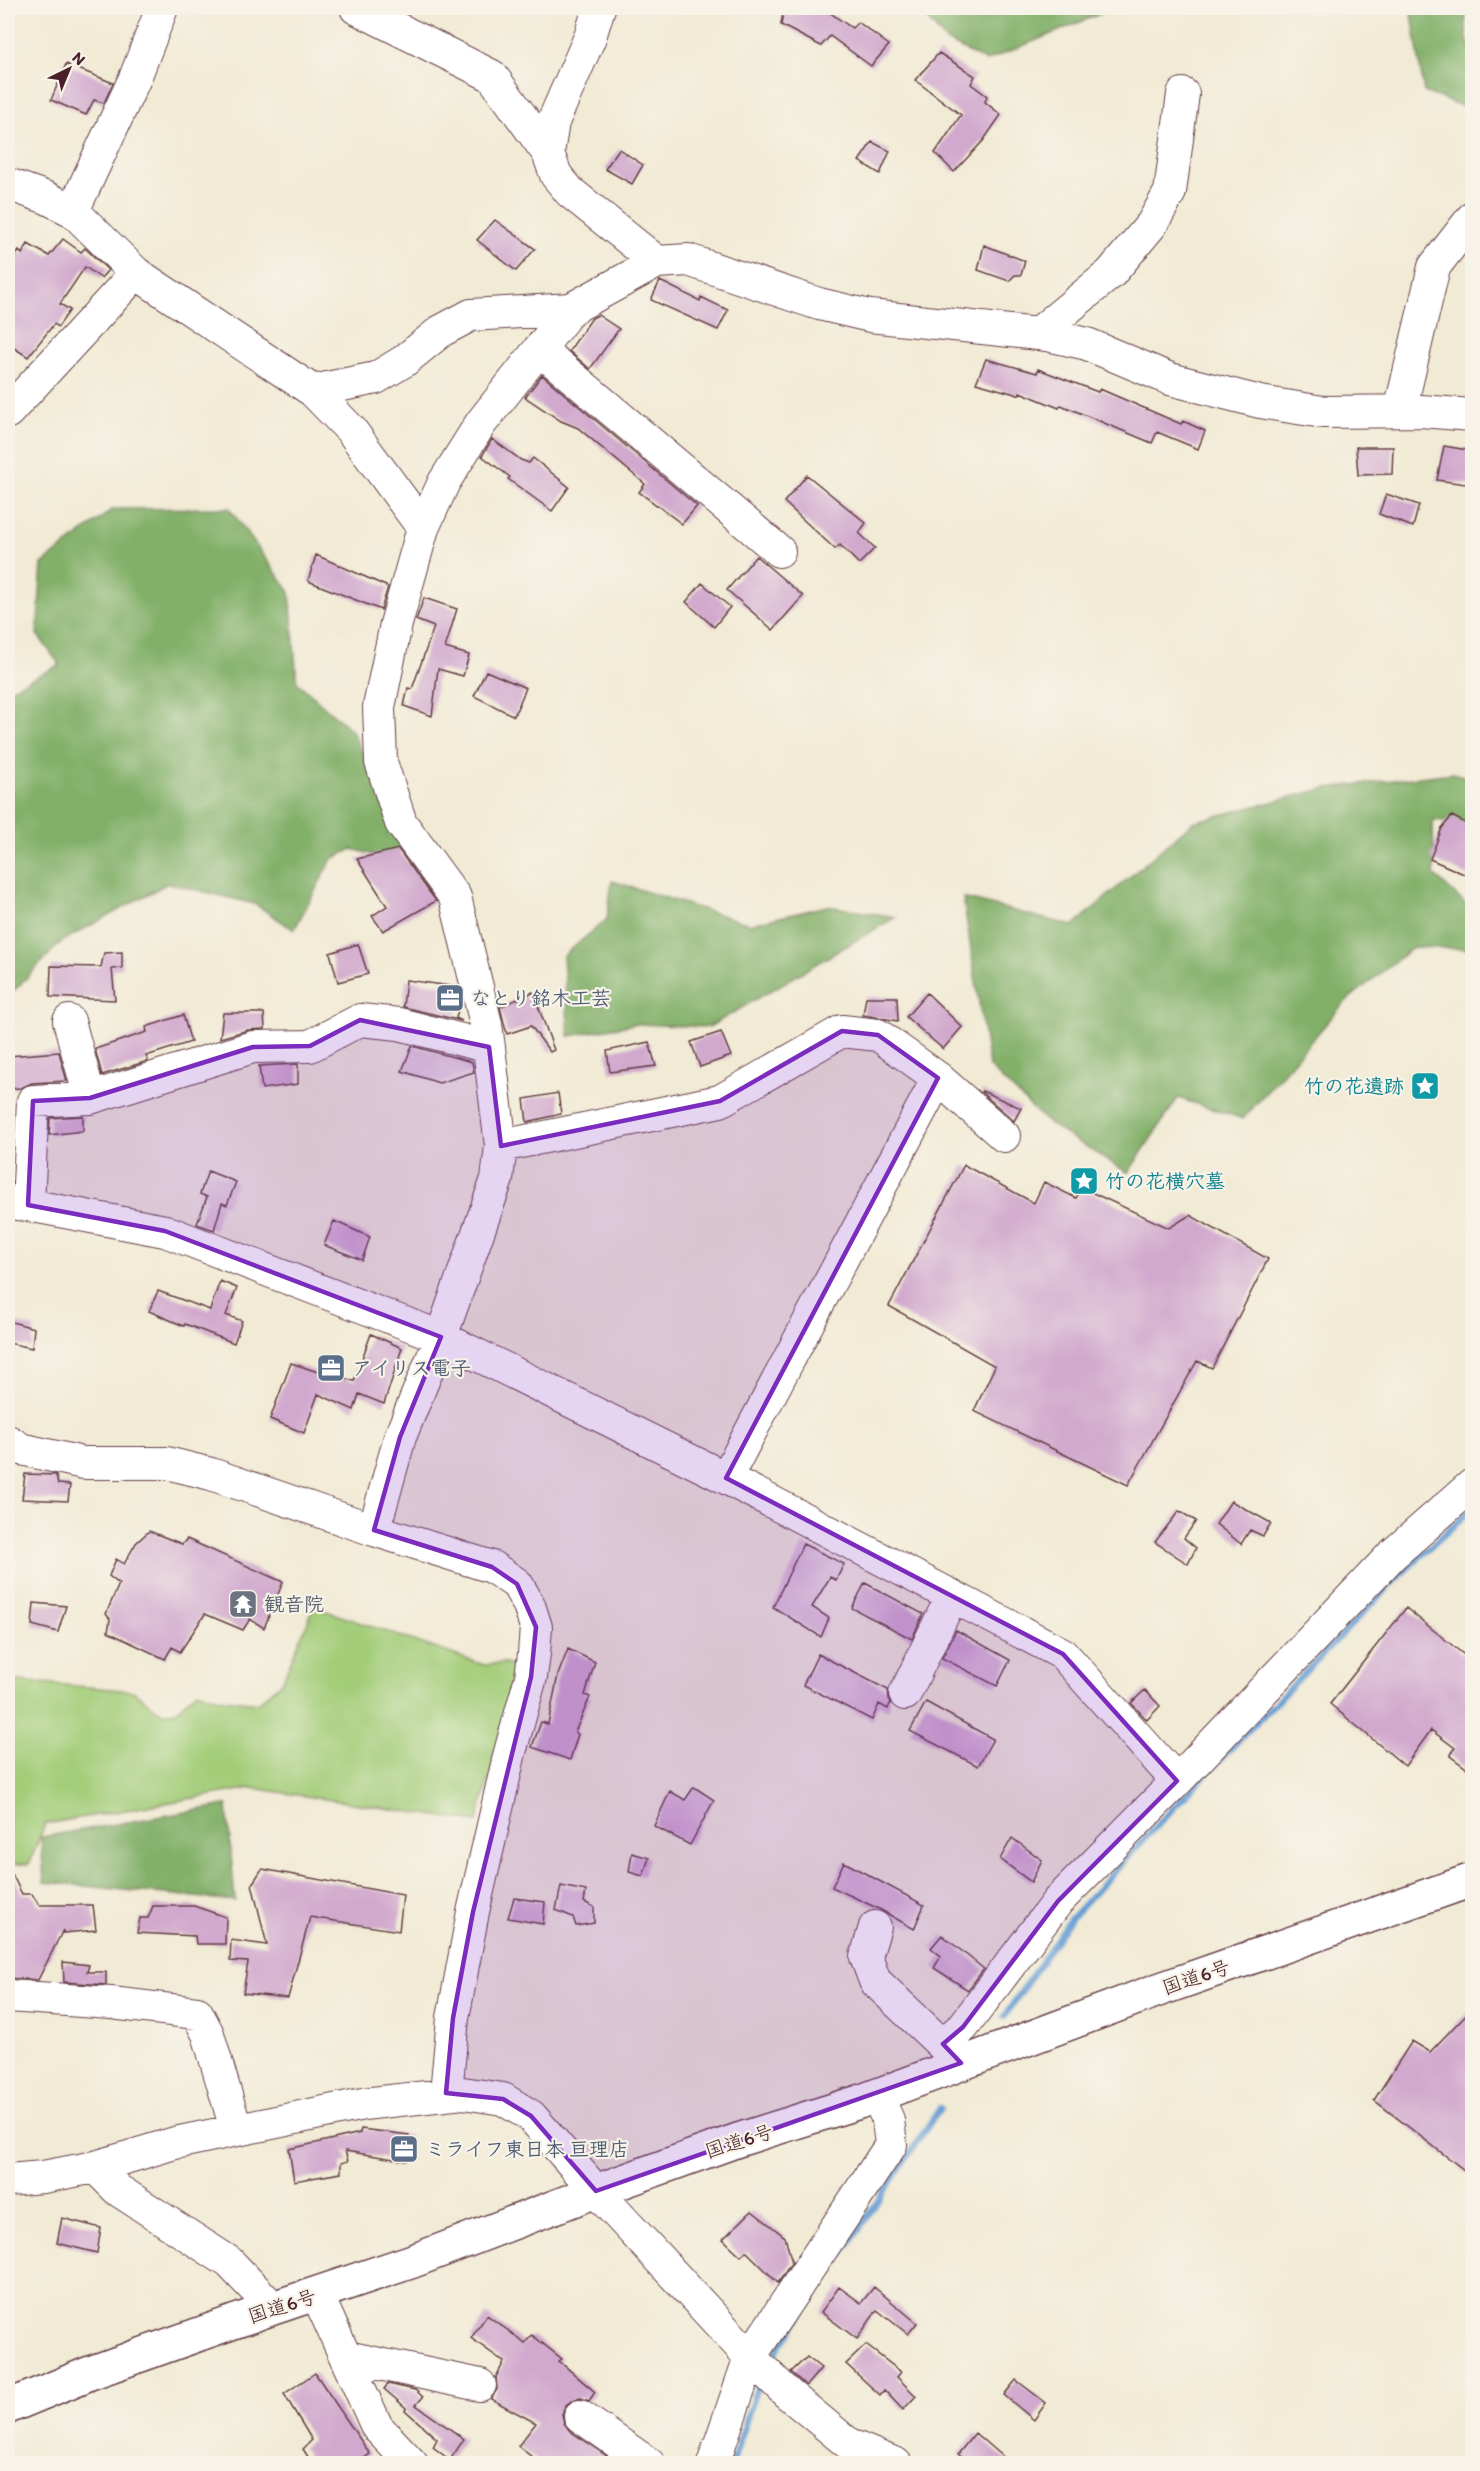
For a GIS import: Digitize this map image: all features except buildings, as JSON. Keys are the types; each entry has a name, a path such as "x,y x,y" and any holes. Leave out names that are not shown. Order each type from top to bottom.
{"highway":[{"name":"国道6号","path":"8,2407 90,2373 413,2261 738,2140 877,2095 952,2054 1158,1990 1473,1880"}],"street":[{"path":"73,211 135,78 162,8"},
{"path":"356,8 492,76 548,153 555,175 570,192 657,262"},
{"path":"548,153 553,122 590,37 599,8"},
{"path":"1036,333 1111,273 1152,224 1170,192 1183,94"},
{"path":"8,184 47,198 73,211 136,273 313,391 351,430 423,528"},
{"path":"1400,411 1434,267 1473,218"},
{"path":"374,1530 400,1437 441,1337 497,1179 501,1146 486,1024 455,897 401,823 381,762 379,707 396,624 423,528 444,482 481,423 571,309 657,262 688,260 819,304 870,316 1036,333 1087,344 1170,379 1260,402 1323,412 1400,411 1473,415"},
{"path":"8,412 136,273"},
{"path":"313,391 376,378 404,361 441,331 471,315 571,309"},
{"path":"539,350 779,551"},
{"path":"489,1047 399,1024 360,1020 310,1046 253,1047 90,1098 33,1101 18,1204 165,1231 441,1337 726,1478 1063,1654 1177,1781"},
{"path":"69,1021 90,1098"},
{"path":"501,1146 720,1101 843,1031 878,1035 938,1078 1004,1136"},
{"path":"726,1478 938,1078"},
{"path":"8,1441 21,1449 83,1463 167,1463 211,1474 374,1530 492,1567 517,1584 529,1605 536,1627 531,1677 510,1752 473,1912 453,2018 446,2093"},
{"path":"874,1927 866,1957 875,1981 952,2054 963,2027 1058,1901 1177,1781 1392,1556 1473,1485"},
{"path":"905,1694 952,1596"},
{"path":"8,1996 111,2003 197,2013 208,2034 236,2129"},
{"path":"8,2180 43,2177 95,2167 175,2143 363,2104 446,2093 503,2099 531,2116 596,2191 787,2394 850,2445 896,2463"},
{"path":"713,2463 750,2357 891,2145 888,2120 877,2095"},
{"path":"95,2167 118,2190 229,2262 273,2308"},
{"path":"317,2294 377,2427 412,2463"},
{"path":"345,2357 480,2385"},
{"path":"580,2416 649,2463"}],"highlighted area":[{"path":"360,1020 489,1047 501,1146 720,1101 842,1031 878,1035 938,1078 726,1478 1063,1654 1177,1781 1058,1901 963,2027 943,2044 961,2063 596,2191 531,2116 503,2099 446,2093 453,2018 473,1912 531,1677 536,1627 517,1584 492,1567 374,1530 400,1437 441,1337 165,1231 28,1205 33,1101 90,1098 253,1047 310,1046"}],"green space":[{"path":"918,8 1114,8 986,61 946,41"},
{"path":"1411,8 1465,8 1467,39 1472,52 1472,110 1424,92"},
{"path":"229,508 290,592 297,682 352,731 404,842 390,859 352,849 332,859 294,930 255,904 168,883 62,941 8,997 8,690 60,665 37,634 42,564 113,509"},
{"path":"1453,773 1472,779 1472,823 1433,820 1434,875 1472,910 1472,949 1413,947 1345,1002 1243,1119 1178,1098 1128,1173 1049,1124 989,1067 963,898 1073,926 1193,822 1327,788"},
{"path":"612,881 750,924 827,906 896,917 709,1027 634,1024 569,1036 563,956 607,919"},
{"path":"314,1607 484,1665 504,1663 519,1671 477,1822 252,1788 45,1824 29,1864 8,1864 8,1680 133,1691 162,1713 176,1711 197,1691 218,1698 257,1703 282,1682"},
{"path":"227,1805 235,1901 44,1882 41,1837"}],"waterway":[{"path":"1004,2017 1071,1918 1180,1801 1399,1576 1472,1509"},
{"path":"769,2363 940,2108"},
{"path":"732,2464 759,2381"}],"place":[{"name":"なとり銘木工芸","path":"450,998"},
{"name":"竹の花遺跡","path":"1425,1086"},
{"name":"竹の花横穴墓","path":"1084,1181"},
{"name":"アイリス電子","path":"331,1368"},
{"name":"観音院","path":"243,1604"},
{"name":"ミライフ東日本 亘理店","path":"404,2149"}]}
